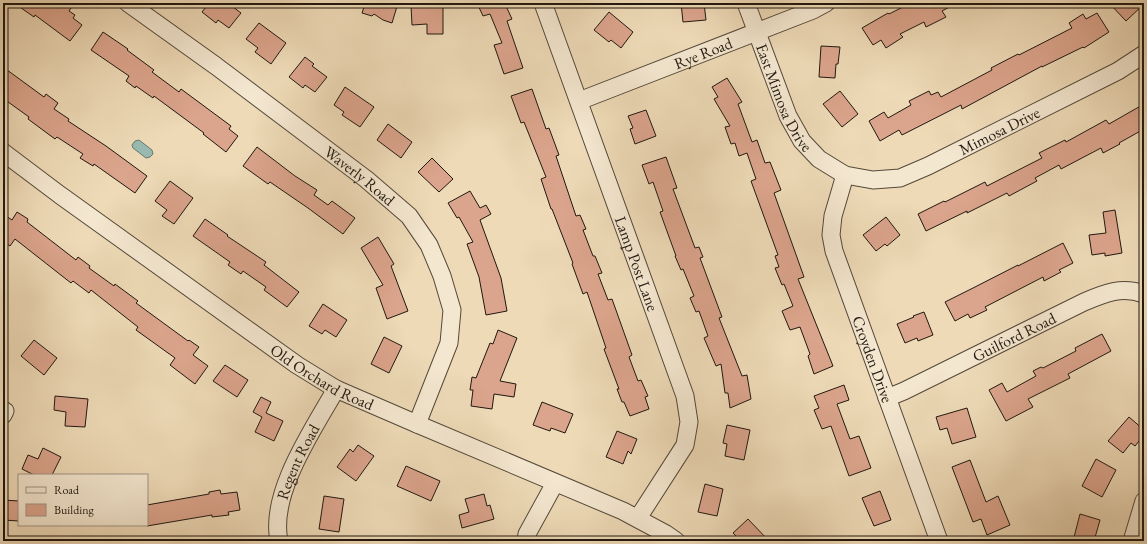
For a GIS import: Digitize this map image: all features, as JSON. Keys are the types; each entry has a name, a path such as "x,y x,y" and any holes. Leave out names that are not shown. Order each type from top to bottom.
{"street":[{"name":"Waverly Road","path":"128,3 216,66 366,179 408,216 429,245 442,276 452,310 449,343 416,424"},
{"name":"Lamp Post Lane","path":"543,3 685,396 689,422 685,445 638,518"},
{"name":"East Mimosa Drive","path":"746,3 788,116 802,141 819,159 845,176"},
{"name":"Rye Road","path":"579,101 813,10 826,3"},
{"name":"Mimosa Drive","path":"845,176 873,180 900,178 928,166 1097,82 1118,71 1144,54"},
{"name":"Old Orchard Road","path":"3,152 60,195 297,365 336,389 638,518 676,541"},
{"name":"Croyden Drive","path":"845,176 833,216 831,235 833,246 939,541"},
{"name":"Guilford Road","path":"887,398 1103,294 1123,290 1144,294"},
{"name":"Regent Road","path":"279,541 277,531 280,502 288,477 336,389"},
{"path":"526,541 527,534 555,482"},
{"path":"1132,541 1144,501"}],"water":[{"path":"139,140 152,150 153,154 150,157 146,158 133,148 132,145 135,141"}],"building":[{"path":"14,3 64,3 71,8 69,11 75,15 73,18 82,25 70,41 35,15 34,17"},
{"path":"209,3 228,3 241,13 229,28 218,20 216,23 202,12"},
{"path":"359,3 398,3 392,23 383,20 374,14 372,16 362,13 364,7"},
{"path":"424,3 443,3 443,34 427,34 427,24 412,25 411,6 424,6"},
{"path":"477,3 514,3 506,6 512,19 507,21 523,68 504,74 494,45 502,43 490,14 483,16"},
{"path":"681,3 704,3 706,20 683,22"},
{"path":"911,3 957,3 942,11 946,17 926,27 924,22 900,34 903,37 886,48 881,40 873,45 862,28 888,13 889,14"},
{"path":"1109,3 1144,3 1144,4 1126,21"},
{"path":"609,12 633,32 621,48 611,40 609,42 594,30"},
{"path":"1097,13 1109,32 1084,48 1083,47 1042,66 962,109 961,105 902,135 899,130 880,141 869,121 884,112 888,118 911,105 909,101 929,91 931,95 938,92 941,97 992,70 991,68 1072,28 1069,23 1083,14 1086,19"},
{"path":"259,23 286,43 271,64 255,52 258,48 246,39"},
{"path":"103,32 128,49 127,50 154,70 152,72 179,92 181,89 231,126 229,129 238,136 226,152 203,134 204,133 154,96 153,98 136,86 135,88 126,81 129,76 91,50"},
{"path":"821,46 840,47 838,64 836,64 835,78 819,77"},
{"path":"305,57 314,64 312,66 327,77 315,92 305,85 303,88 289,77"},
{"path":"3,67 44,97 46,94 58,103 54,109 69,119 68,121 147,176 135,193 94,164 93,166 80,158 83,154 57,137 55,139 28,119 29,117 4,99 8,93 3,90"},
{"path":"727,78 742,102 738,104 752,142 757,140 765,163 770,162 781,190 774,193 804,277 798,279 833,366 814,374 808,356 810,354 800,327 790,330 782,311 793,306 784,284 782,285 775,268 779,267 775,256 778,255 751,181 756,179 747,153 739,156 735,143 731,144 725,127 730,126 714,99 718,97 712,87"},
{"path":"345,87 374,107 360,127 342,115 344,112 334,105"},
{"path":"532,89 546,129 549,128 559,155 556,156 576,216 580,215 586,229 583,230 593,256 595,256 602,273 598,274 608,300 612,299 632,355 629,357 638,381 641,380 648,396 645,397 649,409 630,416 617,389 619,389 604,349 606,348 587,292 583,294 572,264 573,263 551,209 541,179 546,177 524,122 521,123 511,96"},
{"path":"840,91 858,114 842,127 823,104"},
{"path":"1144,104 1144,129 1119,143 1120,144 1103,153 1101,148 1061,169 1059,165 1035,178 1037,181 1009,196 1007,193 926,231 918,214 985,182 987,186 1042,158 1039,153 1065,140 1066,142 1106,120 1109,124"},
{"path":"646,110 656,136 635,144 630,129 633,128 628,116"},
{"path":"388,124 412,142 401,158 377,140"},
{"path":"257,147 295,176 317,190 314,195 328,205 332,201 355,218 343,234 270,182 268,184 243,166"},
{"path":"666,157 677,188 673,189 695,248 699,247 703,257 700,258 722,317 719,318 742,376 747,375 751,399 730,408 728,393 725,393 721,364 716,366 704,338 708,336 699,311 696,312 690,298 694,296 683,269 681,270 675,256 660,212 663,211 653,182 649,184 642,165"},
{"path":"432,158 453,179 439,192 418,172"},
{"path":"170,181 193,198 174,224 162,216 167,210 155,201"},
{"path":"470,191 480,208 486,205 491,214 480,220 501,278 507,311 486,315 479,277 467,244 473,242 459,217 457,218 448,203"},
{"path":"1115,210 1122,253 1105,256 1105,253 1092,255 1089,235 1106,233 1103,212"},
{"path":"17,212 28,219 27,222 76,260 78,257 90,266 89,268 114,286 115,284 138,301 136,303 188,341 189,340 199,347 193,355 208,366 195,384 170,365 175,358 136,330 138,327 91,290 89,293 73,281 71,283 15,239 10,246 3,241 3,214 12,220"},
{"path":"886,217 900,235 887,246 885,244 876,251 863,235"},
{"path":"205,219 228,235 227,236 266,262 264,265 299,292 287,307 264,290 266,287 243,271 241,274 228,265 230,262 193,236"},
{"path":"378,237 394,264 391,266 408,311 387,319 376,288 383,285 361,248"},
{"path":"1063,243 1073,263 1059,270 1061,272 1044,281 1043,277 985,307 987,310 970,318 968,314 955,321 945,302"},
{"path":"323,304 347,320 336,337 325,330 322,334 309,326"},
{"path":"924,312 933,335 918,341 917,338 905,343 897,324"},
{"path":"498,330 517,338 500,381 516,384 514,397 494,394 492,409 471,406 473,390 470,390 472,377 476,378 490,343 493,344"},
{"path":"1102,334 1111,351 1068,374 1070,378 1028,399 1033,407 1006,421 989,390 1002,383 1007,392 1036,376 1033,371 1041,367 1043,368 1076,351 1075,348"},
{"path":"384,337 402,346 389,373 371,364"},
{"path":"34,340 57,358 44,375 21,356"},
{"path":"225,365 248,380 237,397 213,381"},
{"path":"844,385 849,400 837,404 850,439 859,436 871,468 849,476 831,426 822,429 814,410 819,408 814,396"},
{"path":"55,396 88,399 85,427 65,426 66,412 54,410"},
{"path":"261,397 271,402 266,413 283,421 274,441 255,432 262,417 253,412"},
{"path":"542,402 573,414 565,433 551,428 550,431 533,425"},
{"path":"967,408 976,437 952,444 947,428 940,430 936,417"},
{"path":"1129,417 1144,430 1144,435 1135,446 1131,443 1123,453 1108,441"},
{"path":"727,425 750,430 744,460 725,456 727,444 723,443"},
{"path":"617,431 637,439 631,454 628,451 623,464 606,457"},
{"path":"358,445 374,456 356,481 337,467 350,449 353,452"},
{"path":"43,448 61,457 52,474 32,474 22,469 28,455 38,459"},
{"path":"1096,459 1116,470 1102,497 1082,486"},
{"path":"970,460 986,502 998,496 1010,525 987,535 981,519 973,522 952,467"},
{"path":"406,466 440,481 431,501 397,486"},
{"path":"705,484 723,489 717,516 698,512"},
{"path":"220,490 221,494 237,492 240,510 228,512 229,515 212,517 212,515 148,526 148,505 209,494 209,492"},
{"path":"880,491 891,520 874,526 862,498"},
{"path":"484,494 487,506 490,505 494,519 462,528 459,515 469,512 465,499"},
{"path":"324,496 344,499 339,532 319,529"},
{"path":"3,500 18,501 18,521 3,520"},
{"path":"1080,514 1100,520 1094,541 1073,541"},
{"path":"748,519 769,541 741,541 733,533"}]}
